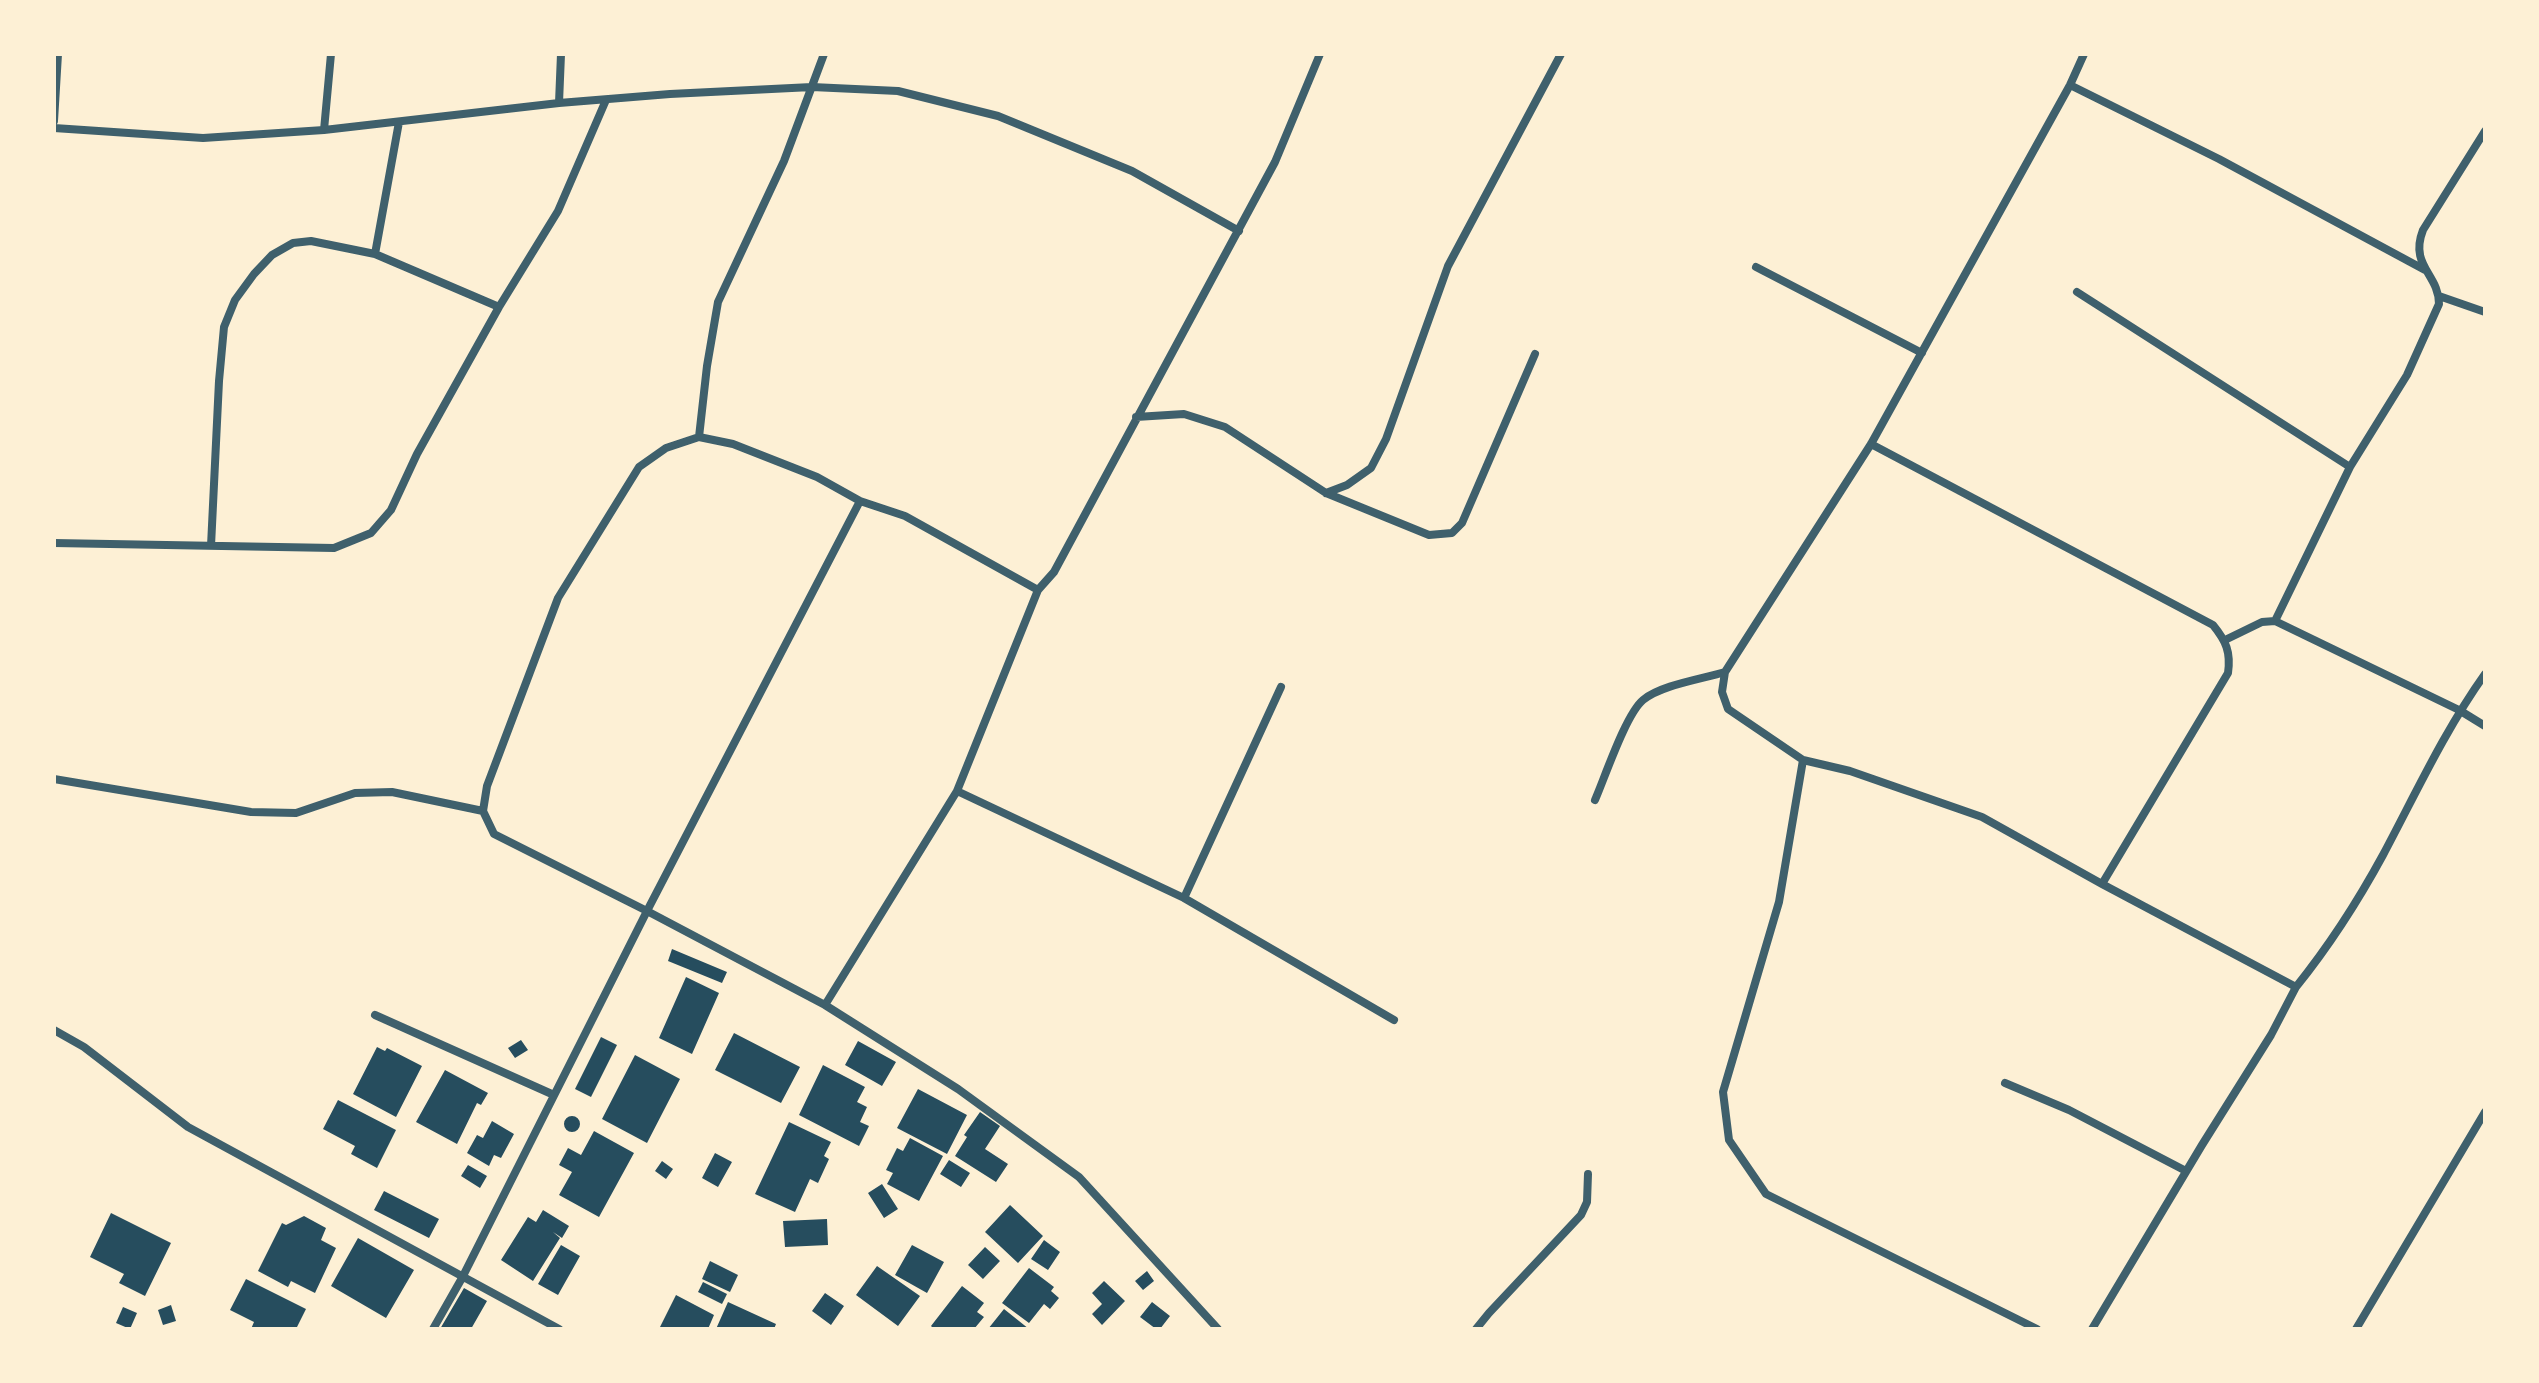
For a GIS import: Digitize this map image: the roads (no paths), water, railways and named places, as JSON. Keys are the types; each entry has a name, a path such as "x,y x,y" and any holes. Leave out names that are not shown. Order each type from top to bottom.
{"street":[{"path":"54,121 58,54"},
{"path":"324,130 331,54"},
{"path":"559,103 561,54"},
{"path":"699,437 718,302 784,161 824,54"},
{"path":"825,1005 957,791 1038,590 1054,572 1239,231 1275,162 1320,54"},
{"path":"1326,493 1347,485 1371,468 1386,439 1448,266 1561,54"},
{"path":"2084,54 2070,85 1871,444 1725,672 1722,692 1728,709 1803,760 1850,771 1982,817 2296,987"},
{"path":"2070,85 2219,159 2425,270"},
{"path":"54,128 203,138 324,130 559,103 670,94 812,87 898,91 998,116 1132,171 1239,231"},
{"path":"54,543 334,548 371,533 391,510 417,454 499,307 558,211 606,100"},
{"path":"375,254 399,122"},
{"path":"2275,621 2350,467 2407,375 2439,304 2439,296 2425,270 2418,243 2485,131"},
{"path":"211,546 224,327 235,300 272,255 293,243 311,241 375,254 499,307"},
{"path":"1756,267 1922,353"},
{"path":"2077,292 2350,467"},
{"path":"2439,296 2485,312"},
{"path":"1136,417 1184,414 1225,427 1326,493 1429,535 1452,533 1462,523 1535,354"},
{"path":"1038,590 905,516 860,501 817,477 733,444 699,437 666,448 639,467 558,598 487,786 483,811 494,834 825,1005 958,1089 1079,1177 1218,1329"},
{"path":"1871,444 2213,625 2225,640 2230,658 2228,673 2102,884"},
{"path":"433,1329 860,501"},
{"path":"2225,640 2262,622 2275,621 2459,710 2485,726"},
{"path":"1595,800 1641,701 1655,692 1725,672"},
{"path":"2092,1329 2271,1035 2296,987 2318,960 2382,858 2459,710 2485,674"},
{"path":"1184,898 1281,687"},
{"path":"1803,760 1779,902 1723,1092 1729,1140 1766,1194 2037,1329"},
{"path":"54,779 251,812 296,813 355,793 392,792 483,811"},
{"path":"957,791 1184,898 1394,1020"},
{"path":"375,1015 554,1095"},
{"path":"54,1030 84,1047 188,1127 559,1329"},
{"path":"2005,1083 2069,1110 2186,1171"},
{"path":"2356,1329 2485,1112"},
{"path":"1476,1329 1581,1215 1587,1202 1588,1174"}]}
